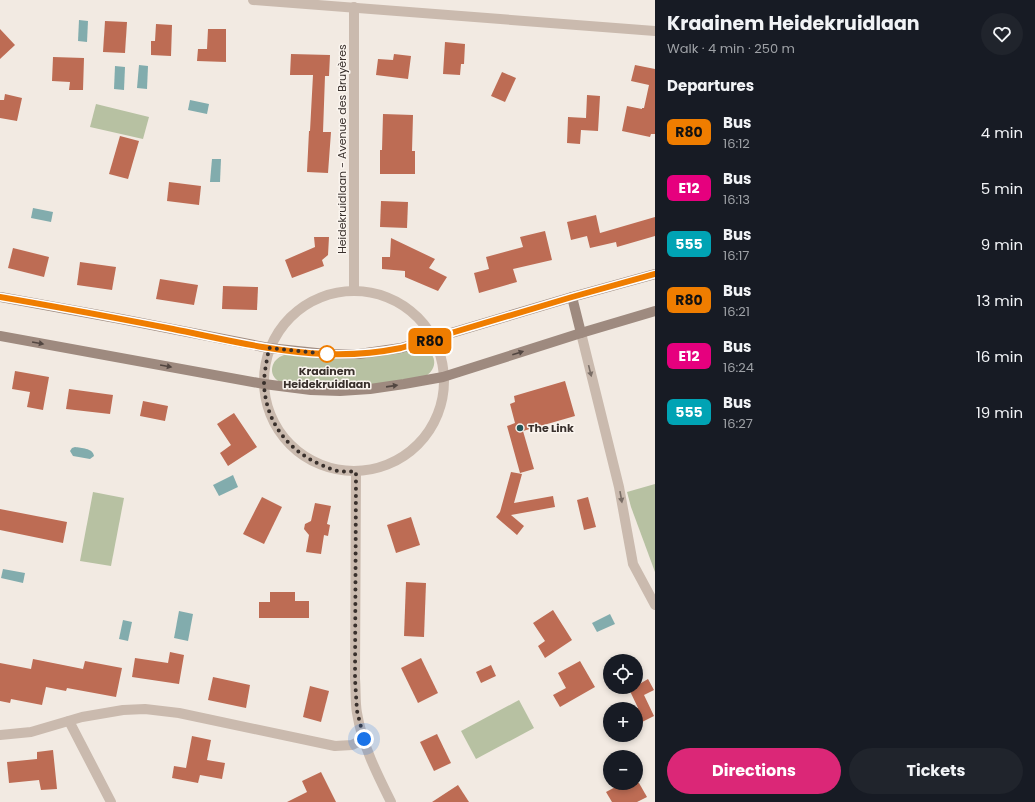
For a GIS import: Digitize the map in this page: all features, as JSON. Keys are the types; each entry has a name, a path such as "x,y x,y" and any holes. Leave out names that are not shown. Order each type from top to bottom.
{"street":[{"path":"254,0 655,31"},
{"name":"Heidekruidlaan - Avenue des Bruyères","path":"354,7 354,291"},
{"path":"0,297 269,348 326,354 359,354 380,352 433,340 572,297 655,274"},
{"path":"340,291 366,292 392,299 412,312 424,325 433,340 439,356 442,377 441,407 428,435 412,451 387,465 356,472 339,471 310,461 288,444 276,426 268,408 264,384 269,344 288,318 306,304 322,296 340,291"},
{"path":"572,297 619,487 633,564 655,605"},
{"path":"0,336 264,384 312,390 340,391 370,389 442,377 655,311"},
{"path":"356,472 355,679 357,711 364,739 374,766 391,802"},
{"path":"0,735 31,732 82,717 123,710 145,709 179,713 335,746 352,745 364,739"},
{"path":"69,721 111,802"}],"green space":[{"path":"96,104 149,117 143,139 90,127"},
{"path":"415,349 427,350 433,357 434,367 426,376 366,386 326,386 280,382 273,375 272,371 272,367 276,360 284,355 398,353"},
{"path":"655,484 655,572 627,492"},
{"path":"93,492 124,498 111,566 80,561"},
{"path":"519,700 534,728 476,759 461,731"}],"water":[{"path":"79,20 88,21 87,42 78,41"},
{"path":"139,65 148,66 147,89 137,88"},
{"path":"115,66 125,67 124,90 114,89"},
{"path":"190,100 209,104 207,114 188,110"},
{"path":"212,159 221,159 220,182 210,182"},
{"path":"33,208 53,212 51,222 31,218"},
{"path":"75,447 89,450 94,456 90,459 73,456 70,451"},
{"path":"233,475 238,487 219,496 213,485"},
{"path":"3,569 25,573 23,583 1,578"},
{"path":"179,611 193,614 188,641 174,638"},
{"path":"610,614 615,624 597,632 592,623"},
{"path":"123,620 132,622 128,641 119,639"}],"building":[{"path":"105,21 127,22 125,53 103,52"},
{"path":"156,24 172,25 171,56 151,55 151,41 155,41"},
{"path":"0,29 15,45 0,59"},
{"path":"208,29 226,29 226,62 197,61 198,49 207,49"},
{"path":"445,42 465,44 464,64 461,64 460,75 443,74"},
{"path":"291,54 330,55 329,76 325,76 323,132 331,132 328,173 307,172 313,75 290,75"},
{"path":"394,54 411,56 408,79 376,75 378,59 393,60"},
{"path":"53,57 84,58 83,90 69,90 70,82 52,81"},
{"path":"635,65 655,69 655,134 651,134 650,137 622,131 627,106 642,109 644,108 649,85 631,81"},
{"path":"502,72 516,78 505,102 491,96"},
{"path":"5,94 22,98 17,121 0,118 0,100 4,100"},
{"path":"587,95 600,96 598,131 581,130 580,144 567,143 568,117 586,118"},
{"path":"383,114 413,115 412,151 415,151 415,174 380,174"},
{"path":"120,136 139,141 128,179 109,174"},
{"path":"169,182 201,186 199,205 167,201"},
{"path":"381,201 408,202 407,228 380,227"},
{"path":"596,215 600,233 655,217 655,236 617,247 616,242 590,248 587,236 571,240 567,222"},
{"path":"545,231 552,260 513,269 517,282 479,293 474,273 489,269 486,257 523,247 520,237"},
{"path":"314,237 329,237 328,255 322,260 324,266 292,278 285,260 315,247"},
{"path":"391,238 435,259 429,268 447,277 438,291 405,277 405,271 382,269 382,257 390,257"},
{"path":"13,248 49,257 44,277 8,268"},
{"path":"80,262 116,267 112,290 77,285"},
{"path":"160,279 198,285 194,305 156,299"},
{"path":"223,286 258,287 257,310 222,309"},
{"path":"15,371 49,377 43,410 27,407 30,392 12,389"},
{"name":"The Link","path":"565,381 575,416 523,431 534,469 520,473 507,426 515,423 510,404 515,402 514,396"},
{"path":"69,389 113,395 110,414 66,409"},
{"path":"143,401 168,406 165,421 140,416"},
{"path":"234,413 257,447 228,466 220,453 231,445 217,424"},
{"path":"511,472 522,474 514,503 553,496 555,507 511,515 524,526 517,535 496,517 500,512"},
{"path":"262,497 282,507 264,544 243,534"},
{"path":"588,497 596,527 584,530 577,500"},
{"path":"315,503 331,506 327,524 330,525 328,536 324,535 321,554 306,552 309,535 304,529 305,524 311,521"},
{"path":"0,509 67,522 63,543 0,530"},
{"path":"411,517 420,545 396,553 387,525"},
{"path":"406,582 426,583 424,637 404,636"},
{"path":"270,592 295,592 295,601 309,601 309,618 259,618 259,602 270,602"},
{"path":"553,610 572,640 545,658 538,646 545,641 533,623"},
{"path":"170,652 184,655 179,684 132,677 135,658 168,663"},
{"path":"421,658 438,693 418,703 401,668"},
{"path":"33,659 83,669 85,661 122,668 116,697 67,688 66,691 46,687 42,705 11,699 10,703 0,701 0,663 31,669"},
{"path":"580,661 595,687 560,707 553,695 566,688 558,673"},
{"path":"491,665 496,676 481,683 476,672"},
{"path":"213,677 250,685 246,708 208,700"},
{"path":"648,679 654,690 644,695 654,716 643,722 643,702 635,702 631,694 643,694 643,682"},
{"path":"310,686 329,691 321,722 303,717"},
{"path":"437,734 451,763 434,771 420,742"},
{"path":"192,736 211,740 207,760 225,763 222,779 200,775 198,783 172,778 174,766 186,768"},
{"path":"53,750 57,789 41,790 39,780 9,783 7,762 37,759 37,752"},
{"path":"321,772 336,802 287,802 307,792 302,781"},
{"path":"458,785 469,802 432,802"},
{"path":"610,790 643,790 647,797 637,802 612,802 606,792"}],"bus line":[{"name":"R80","path":"0,297 269,348 326,354 359,354 380,352 433,340 572,297 655,274"}],"place":[{"name":"Kraainem Heidekruidlaan","path":"327,354"},
{"name":"The Link","path":"520,428"}],"route":[{"path":"327,354 269,348 264,384 268,408 276,426 288,444 310,461 339,471 356,472 355,679 357,711 364,739"}]}
